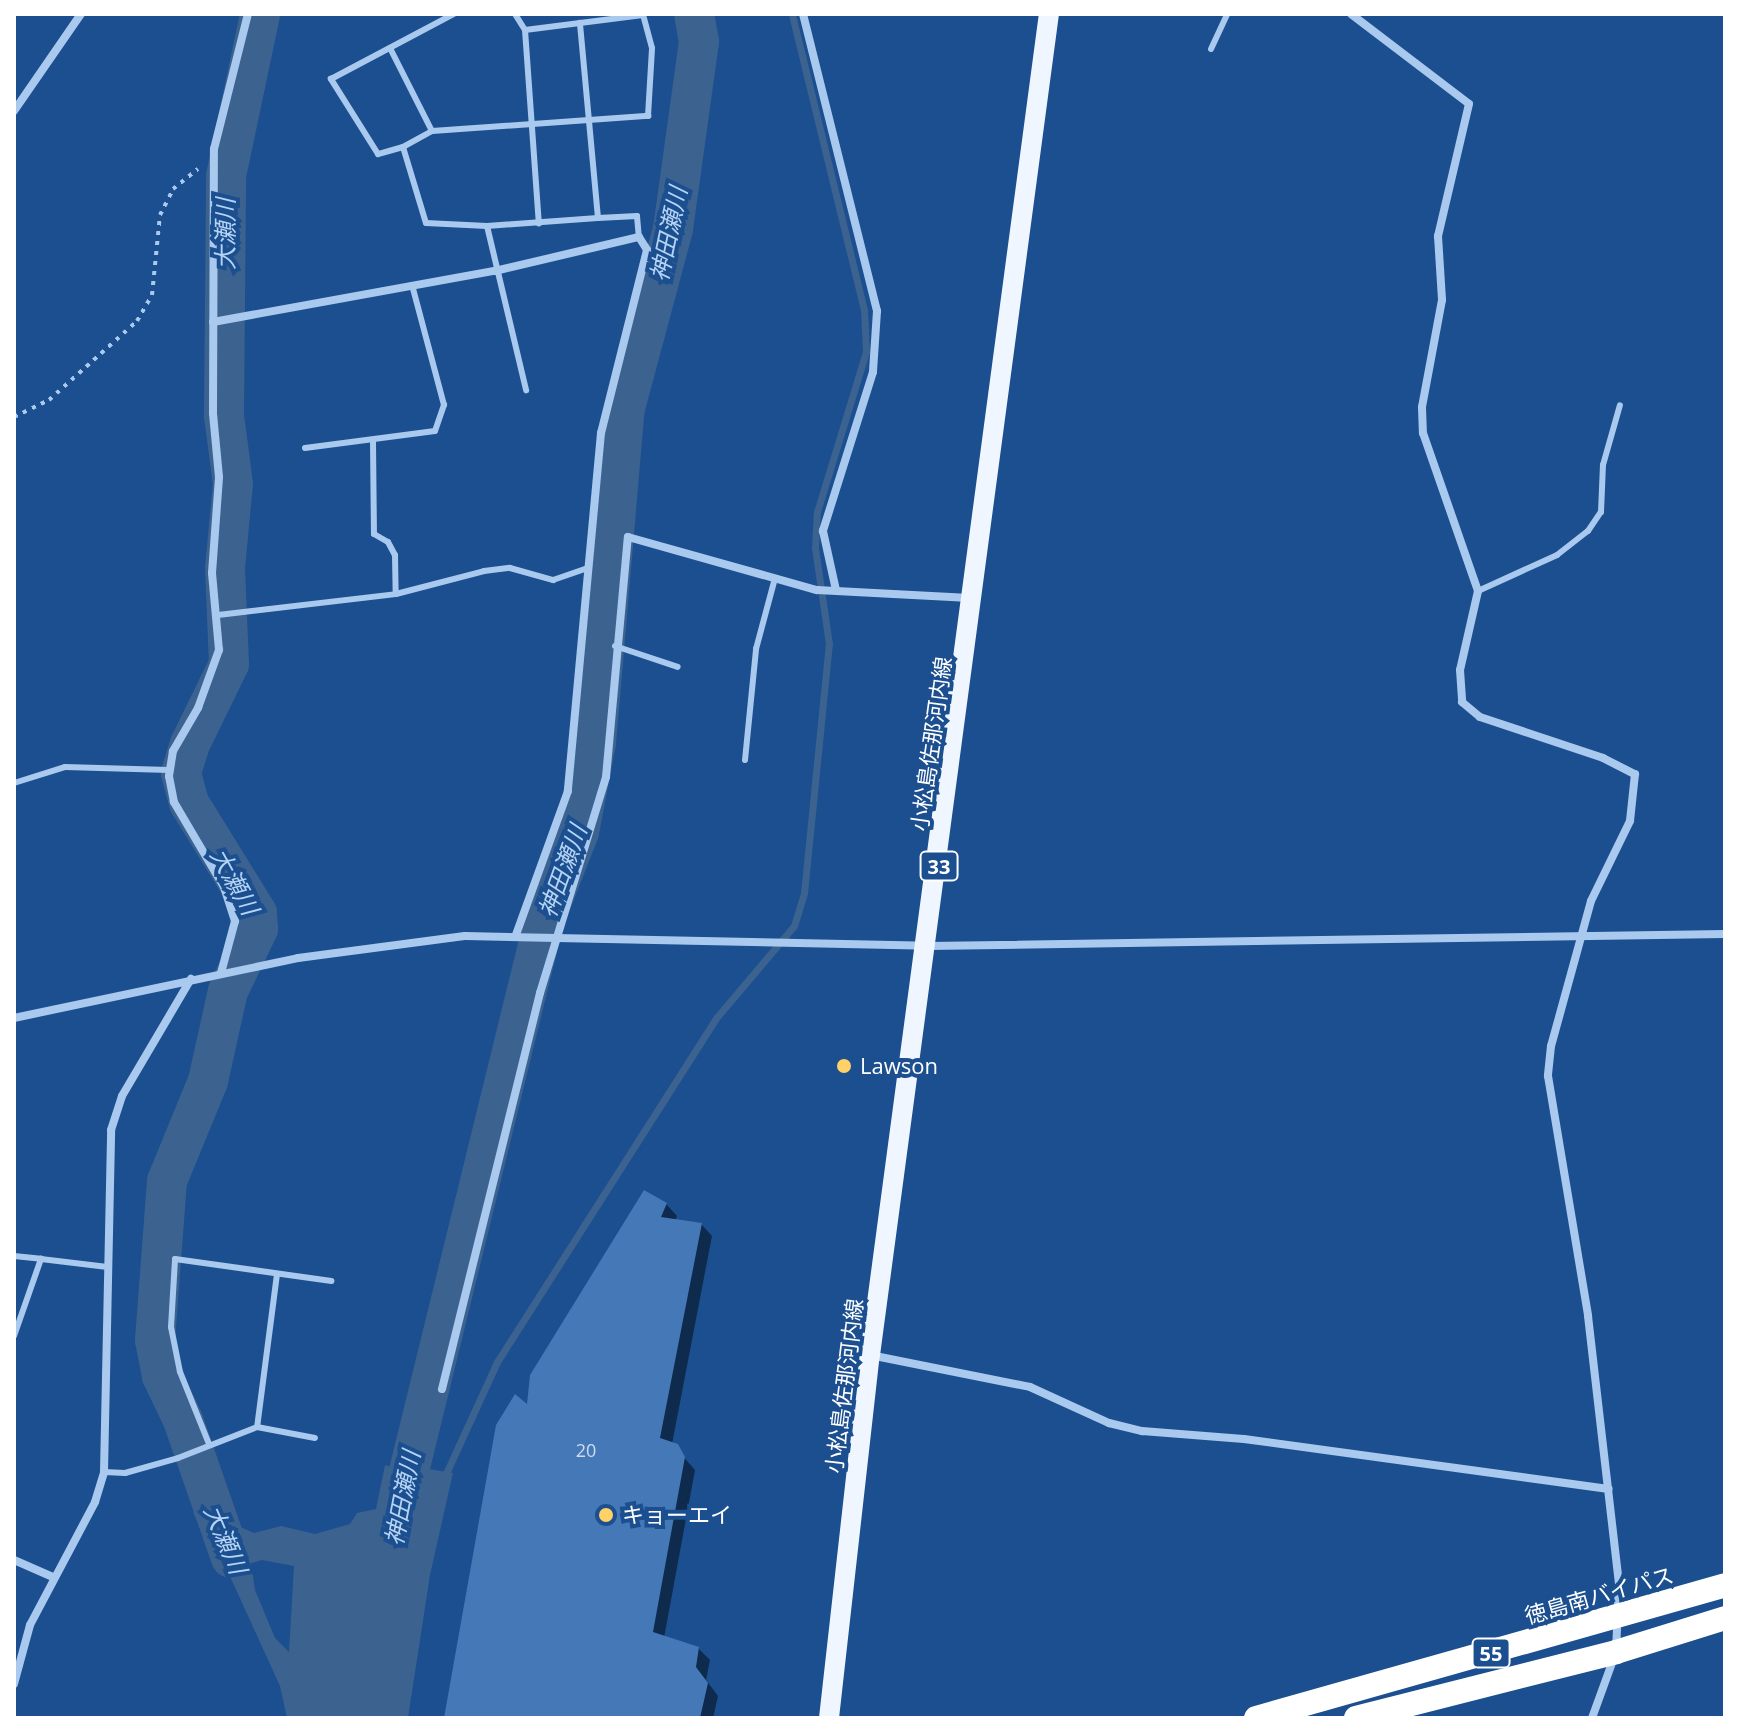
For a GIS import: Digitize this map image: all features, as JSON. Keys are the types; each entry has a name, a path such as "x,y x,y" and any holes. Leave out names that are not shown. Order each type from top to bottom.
{"highway":[{"name":"徳島南バイパス","path":"1256,1718 1621,1617 1725,1585"},
{"name":"55","path":"1356,1718 1616,1652 1725,1618"}],"main road":[{"name":"小松島佐那河内線","path":"829,1718 870,1355 928,946 1049,14"}],"street":[{"path":"14,111 81,14"},
{"path":"225,972 235,921 224,887 174,802 169,770 173,751 212,676 219,650 222,614 212,573 219,477 214,163 248,14"},
{"path":"803,14 877,311 873,372 828,503 823,531 833,590"},
{"path":"1351,14 1469,104 1438,236 1442,300 1422,407 1423,433 1478,591 1460,670 1462,702 1480,717 1603,758 1635,774 1630,821 1591,901 1551,1046 1548,1076 1588,1316 1621,1617 1616,1652 1592,1718"},
{"path":"216,322 495,271 639,237 647,250 601,433 568,791 520,935"},
{"path":"442,1389 556,939 606,777 615,646 628,537 774,582 817,590 974,598"},
{"path":"14,1018 225,972 397,942 520,935 556,939 928,946 1725,934"},
{"path":"14,1684 30,1625 95,1502 104,1472 111,1130 122,1096 191,979"},
{"path":"870,1355 1030,1387 1109,1423 1142,1431 1244,1439 1609,1489"},
{"path":"14,1560 53,1577"}],"lane":[{"path":"454,14 331,79 378,154 403,147 432,131 648,116 652,48 643,15 525,30"},
{"path":"515,14 525,30 539,223"},
{"path":"1211,49 1227,14"},
{"path":"580,23 598,218"},
{"path":"390,48 432,131"},
{"path":"403,147 426,223 487,226 637,216 639,237"},
{"path":"487,226 495,271 526,390"},
{"path":"305,448 373,442 435,431 442,420 444,405 412,285"},
{"path":"1478,591 1557,555 1588,531 1601,512 1603,465 1620,405"},
{"path":"373,442 374,534 388,542 395,555 396,594"},
{"path":"222,614 396,594 484,571 510,568 553,580 587,568"},
{"path":"745,760 756,649 774,582"},
{"path":"615,646 678,667"},
{"path":"14,783 65,767 169,770"},
{"path":"14,1256 108,1267"},
{"path":"14,1336 41,1259"},
{"path":"209,1444 180,1372 171,1327 175,1259 331,1281"},
{"path":"257,1427 277,1274"},
{"path":"104,1472 125,1473 186,1455 257,1427 315,1438"}],"path":[{"path":"14,417 49,400 137,321 152,295 160,215 173,189 188,174 214,163"}],"water":[{"path":"385,1465 417,1475 429,1469 453,1473 430,1575 408,1718 287,1718 280,1686 228,1572 216,1560 193,1512 212,1507 218,1517 254,1533 281,1526 315,1534 350,1524 357,1513 376,1509","holes":["262,1560 294,1566 289,1652 275,1638 255,1590 251,1563"]}],"building":[{"path":"644,1190 667,1203 661,1217 702,1223 660,1438 678,1444 685,1457 653,1632 699,1647 696,1667 708,1683 700,1718 444,1718 496,1425 515,1394 527,1404 530,1375"}],"waterway":[{"name":"大瀬川","path":"231,1558 183,1420 162,1376 155,1340 167,1181 208,1081 228,991 258,929 257,913 189,803 181,773 190,744 229,664 225,568 233,484 224,416 226,176 260,14"},
{"name":"神田瀬川","path":"396,1524 544,921 579,832 596,743 625,408 673,229 699,42 694,14"},
{"path":"443,1480 497,1362 717,1017 794,926 804,893 829,644 815,548 817,512 866,352 864,310 792,14"}],"place":[{"name":"Lawson","path":"844,1066"},
{"name":"キョーエイ","path":"606,1515"}]}
